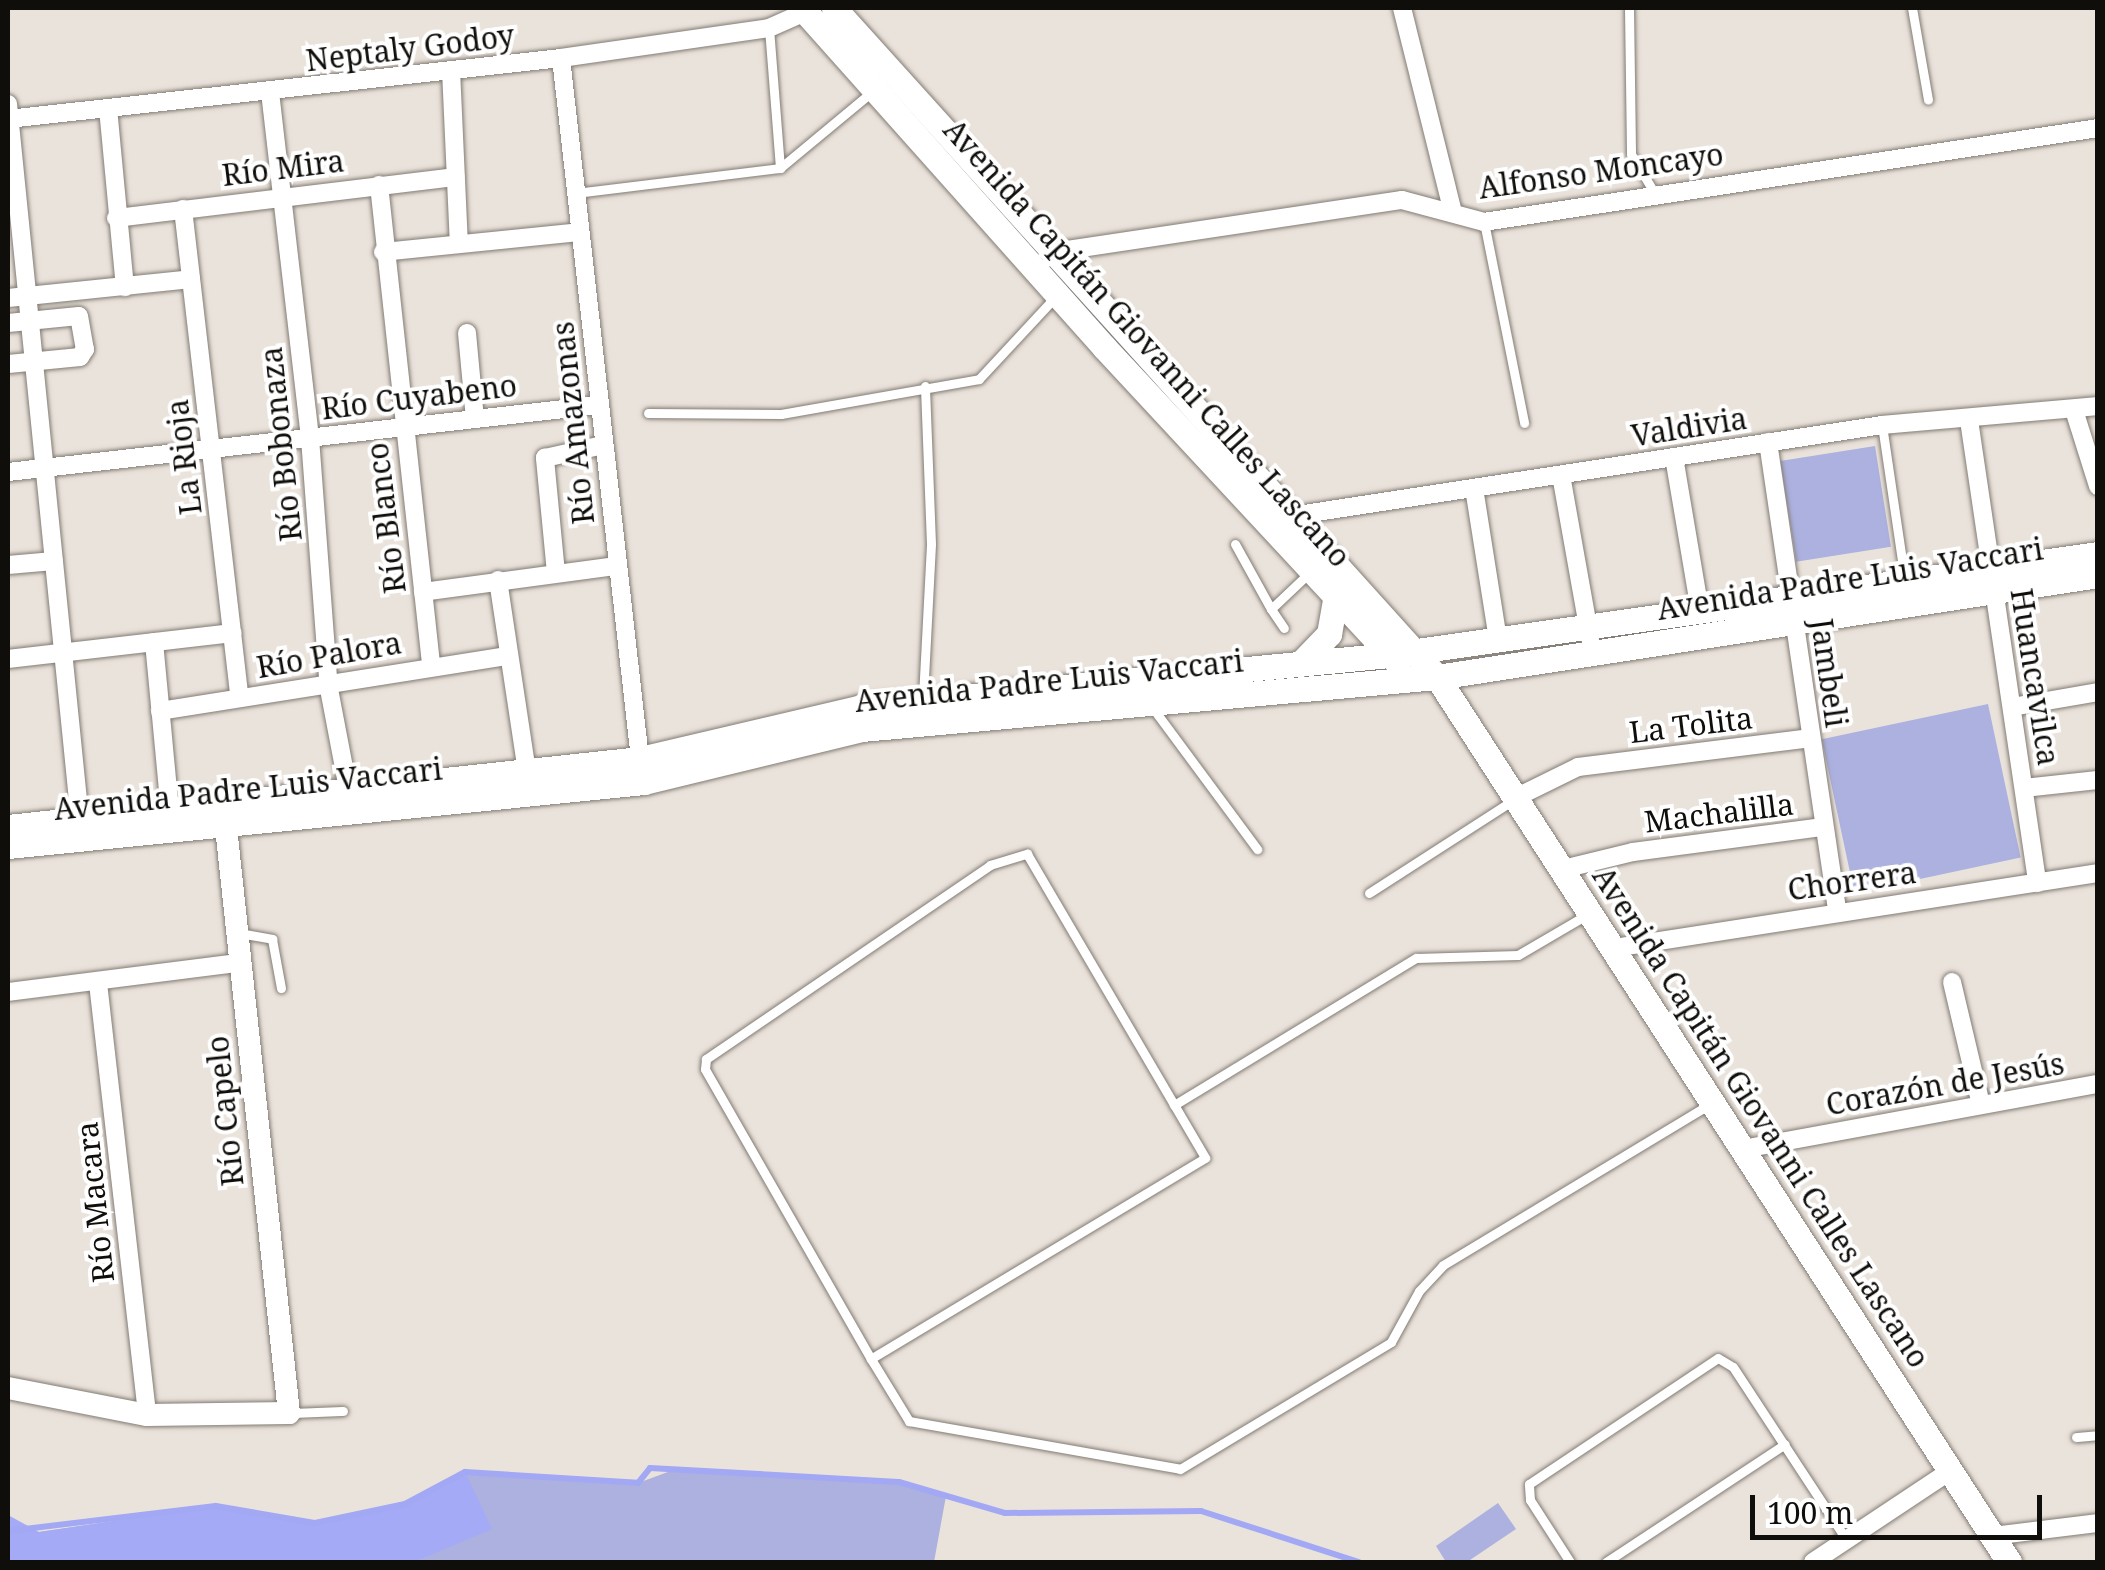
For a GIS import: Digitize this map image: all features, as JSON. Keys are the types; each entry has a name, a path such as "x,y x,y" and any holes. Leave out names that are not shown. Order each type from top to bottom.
{"main road":[{"name":"Avenida Capitán Giovanni Calles Lascano","path":"834,8 1416,652 1426,678"},
{"name":"Avenida Capitán Giovanni Calles Lascano","path":"807,9 874,90 1310,573 1389,655 1426,678 1458,708 2009,1562"},
{"name":"Avenida Padre Luis Vaccari","path":"224,813 348,789 527,771 642,770 860,707 1389,655 1498,640 1590,640 1992,580 2098,554"},
{"name":"Avenida Padre Luis Vaccari","path":"8,846 170,819 642,770 862,730 1147,699 1426,678 1700,611 1793,608 1906,581 2098,574"},
{"path":"1300,664 1329,634 1335,599"},
{"name":"Avenida Padre Luis Vaccari","path":"8,827 80,820 170,819"}],"street":[{"path":"1402,8 1453,214"},
{"name":"Neptaly Godoy","path":"8,114 270,92 562,58 768,28 807,9"},
{"name":"Río Amazonas","path":"562,58 615,566 642,770"},
{"path":"451,70 459,243"},
{"name":"Río Bobonaza","path":"270,92 310,438 330,689 348,789"},
{"path":"108,108 125,286"},
{"path":"8,114 80,820"},
{"name":"Alfonso Moncayo","path":"1054,252 1402,200 1484,222 2098,128"},
{"name":"Río Mira","path":"116,218 281,195 456,177"},
{"name":"Río Blanco","path":"379,185 383,252 431,665"},
{"name":"La Rioja","path":"183,209 240,698"},
{"path":"383,252 580,232"},
{"path":"8,298 191,279"},
{"path":"8,322 79,316 83,323 80,357 8,364"},
{"path":"467,334 475,419"},
{"name":"Río Cuyabeno","path":"8,472 599,405"},
{"name":"Valdivia","path":"1291,516 1882,425 2098,406"},
{"path":"2074,410 2098,486"},
{"name":"Huancavilca","path":"1969,420 2036,884"},
{"name":"Jambeli","path":"1768,442 1822,828 1838,910"},
{"path":"556,573 545,458 603,446"},
{"path":"1674,457 1700,611"},
{"path":"1560,474 1590,640"},
{"path":"1474,488 1498,640"},
{"path":"8,565 54,562"},
{"path":"422,592 615,566"},
{"path":"498,580 527,771"},
{"path":"8,659 232,633"},
{"path":"154,642 170,819"},
{"name":"Río Palora","path":"160,711 330,689 431,665 507,656"},
{"path":"2012,707 2098,692"},
{"name":"La Tolita","path":"1518,797 1578,767 1810,738"},
{"path":"2024,788 2098,780"},
{"name":"Río Capelo","path":"224,813 289,1413"},
{"name":"Machalilla","path":"1564,869 1633,852 1822,828"},
{"name":"Chorrera","path":"1614,948 2098,872"},
{"path":"8,992 238,962"},
{"path":"1952,982 1981,1105"},
{"name":"Río Macara","path":"98,983 147,1415"},
{"name":"Corazón de Jesús","path":"1743,1148 2098,1084"},
{"path":"8,1388 147,1415 289,1413"},
{"path":"1813,1562 1950,1471"},
{"path":"1992,1536 2098,1523"}],"lane":[{"path":"1629,8 1632,154 1655,194"},
{"path":"1912,8 1928,100"},
{"path":"768,28 780,168"},
{"path":"576,192 780,168 874,90"},
{"path":"1484,222 1524,424"},
{"path":"648,414 782,414 979,379 1056,294"},
{"path":"923,700 931,544 925,386"},
{"path":"1882,425 1906,581"},
{"path":"1235,544 1284,628"},
{"path":"1271,609 1310,573"},
{"path":"1147,699 1257,850"},
{"path":"1369,893 1518,797"},
{"path":"871,1359 1205,1158 1027,854 990,864 706,1059 705,1069 871,1359 910,1421 1180,1468 1391,1342 1419,1291 1443,1265 1713,1102"},
{"path":"1174,1105 1416,958 1518,955 1591,912"},
{"path":"236,933 272,939 281,988"},
{"path":"1570,1562 1530,1500 1529,1484 1711,1362 1728,1362 1847,1540"},
{"path":"289,1413 343,1411"},
{"path":"2076,1437 2098,1435"},
{"path":"1606,1562 1784,1444"}],"shaded area":[{"path":"1875,446 1891,547 1796,562 1780,461"},
{"path":"1988,704 2021,858 1854,893 1822,739"},
{"path":"676,1469 899,1482 946,1496 934,1562 8,1562 39,1532 216,1506 315,1523 405,1504 465,1472 638,1483"},
{"path":"465,1472 492,1529 414,1562 8,1562 8,1515 39,1532 216,1506 315,1523 405,1504"},
{"path":"1498,1503 1516,1529 1467,1562 1446,1562 1436,1546"}],"waterway":[{"path":"8,1531 216,1506 315,1523 405,1504 465,1472 638,1483 650,1468 899,1482 1005,1513 1201,1511 1359,1562"}]}
